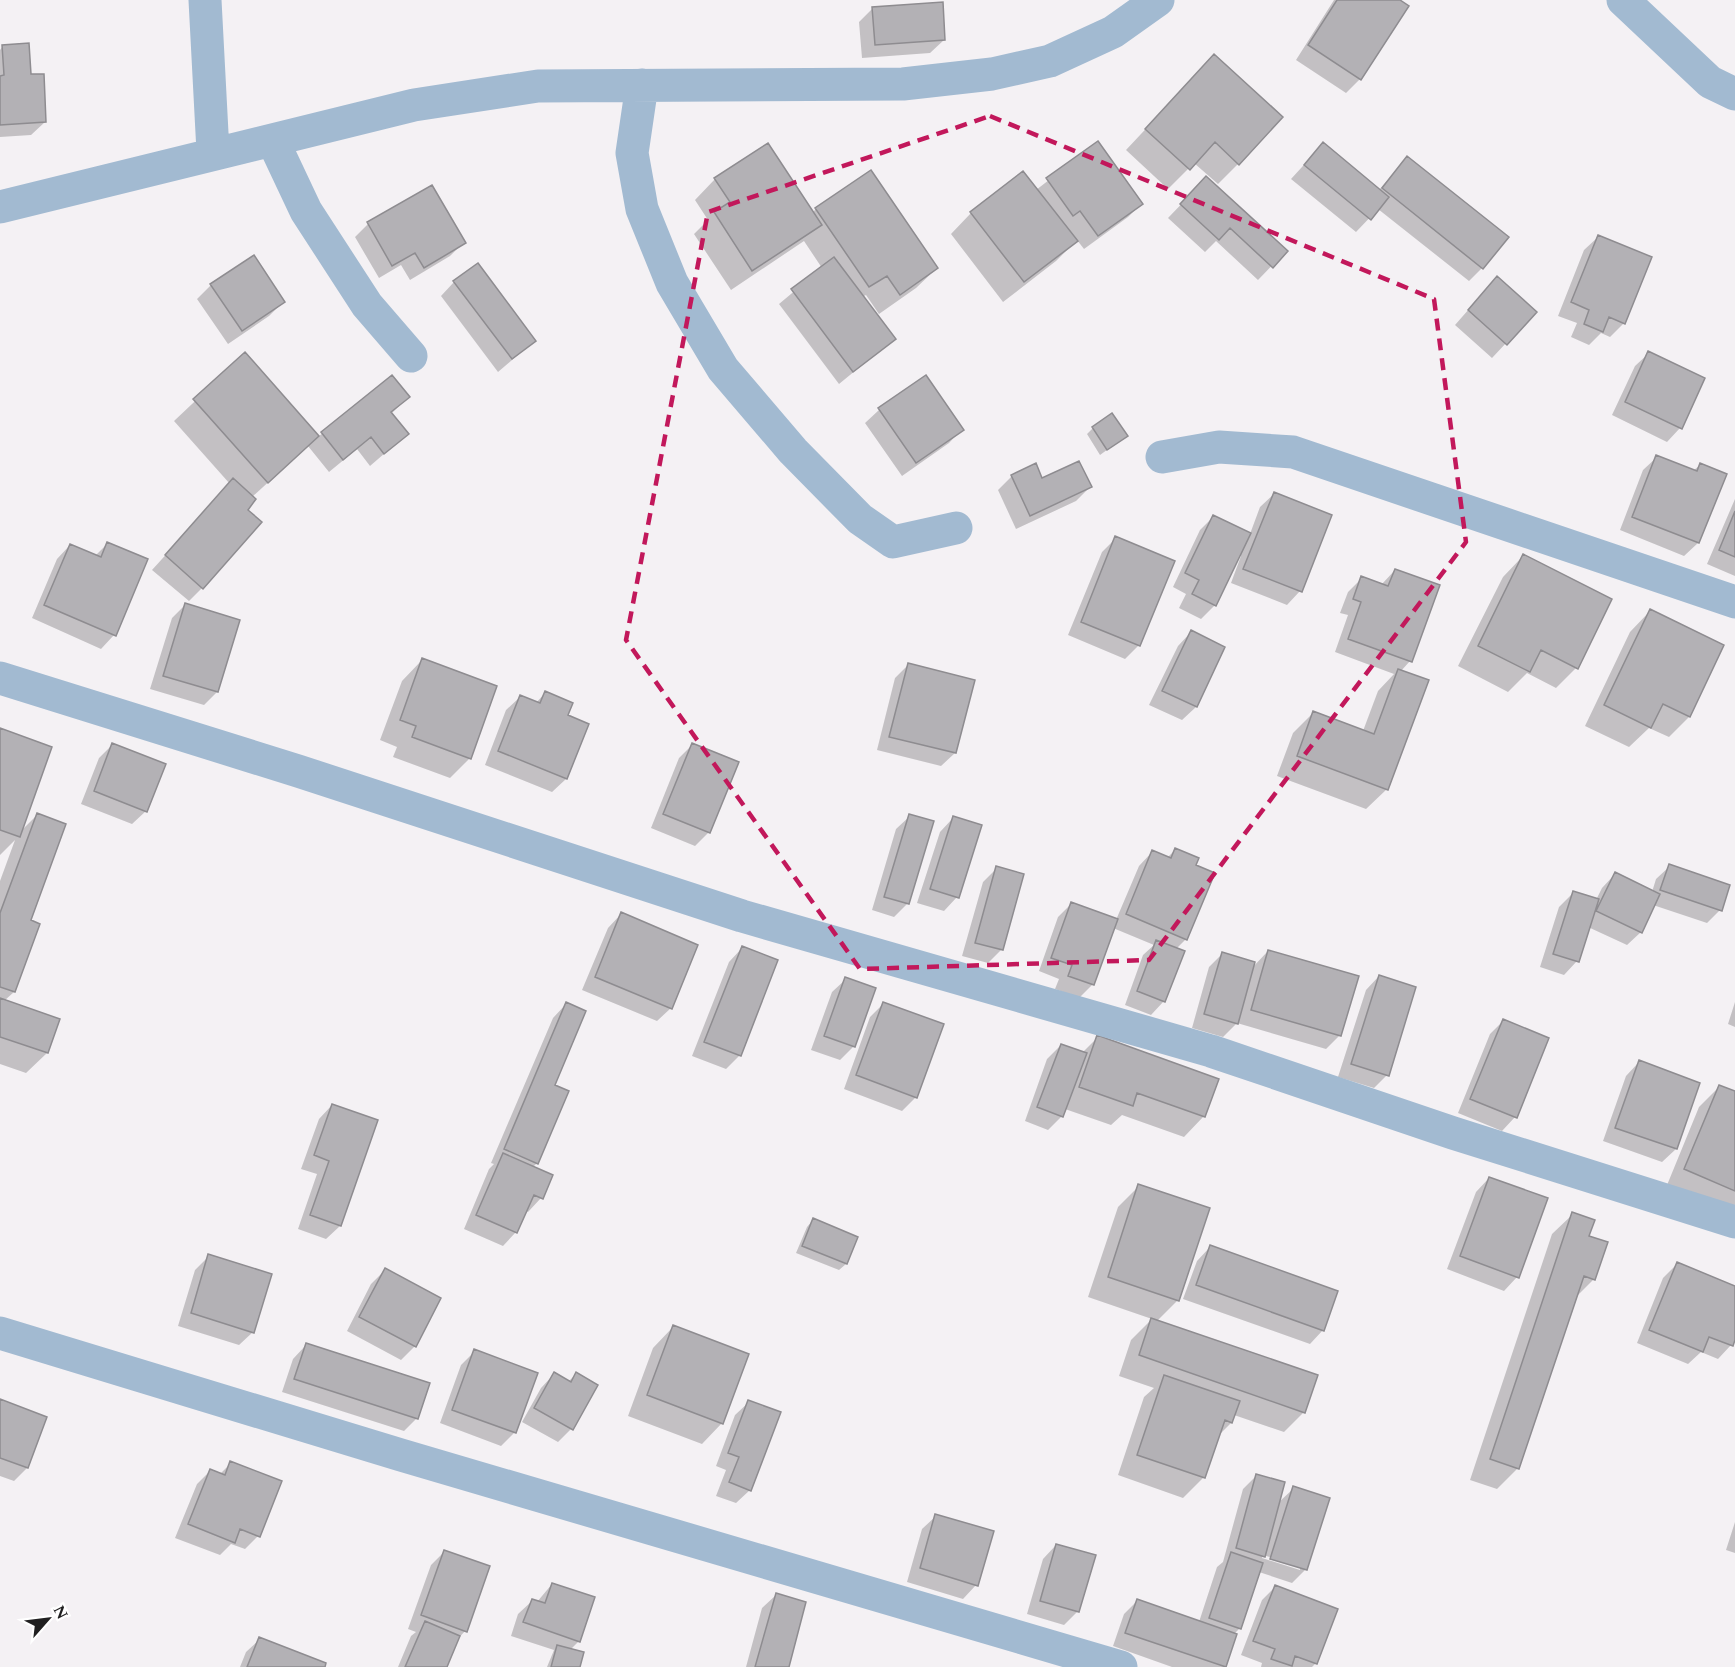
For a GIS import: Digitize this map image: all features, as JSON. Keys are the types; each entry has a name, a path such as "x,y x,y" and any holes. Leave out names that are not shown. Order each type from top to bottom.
{"street":[{"path":"205,0 213,152"},
{"path":"0,207 213,152 273,141 414,105 482,92 538,86 903,84 992,74 1050,61 1113,32 1158,0"},
{"path":"1623,0 1710,82 1735,94"},
{"path":"642,85 632,153 642,209 672,283 723,369 793,451 868,525 893,542 956,528"},
{"path":"273,141 306,211 367,305 411,356"},
{"path":"1162,457 1219,447 1293,452 1735,602"},
{"path":"0,678 298,771 741,916 1211,1051 1453,1133 1735,1222"},
{"path":"0,1333 400,1455 1121,1667"}],"highlighted area":[{"path":"990,116 1434,299 1466,542 1149,960 860,969 626,640 708,212"}],"building":[{"path":"1337,0 1400,0 1409,6 1361,80 1308,45"},
{"path":"943,2 945,40 875,45 872,7"},
{"path":"29,43 31,74 44,74 46,122 0,125 0,76 4,75 2,45"},
{"path":"1214,54 1283,117 1239,165 1215,142 1190,170 1145,129"},
{"path":"1098,141 1143,204 1098,236 1080,211 1073,216 1046,178"},
{"path":"1323,142 1389,197 1371,220 1304,165"},
{"path":"768,143 822,225 752,271 714,212 730,202 714,178"},
{"path":"1407,156 1509,237 1483,269 1382,188"},
{"path":"871,170 938,268 900,295 887,276 869,287 815,208"},
{"path":"1023,171 1078,241 1024,282 970,212"},
{"path":"1206,176 1288,251 1273,268 1230,228 1219,240 1180,204"},
{"path":"432,185 466,243 424,268 415,253 392,266 367,222"},
{"path":"1598,235 1652,257 1625,324 1609,317 1603,332 1584,324 1589,310 1571,302"},
{"path":"254,255 285,302 242,331 210,284"},
{"path":"834,257 896,339 853,372 791,289"},
{"path":"478,263 536,341 512,359 453,281"},
{"path":"1497,276 1537,312 1507,345 1468,310"},
{"path":"1648,351 1705,378 1682,429 1625,402"},
{"path":"245,352 319,436 268,483 193,399"},
{"path":"392,375 410,397 391,412 409,434 384,454 371,437 343,460 321,432"},
{"path":"926,375 964,430 916,463 878,408"},
{"path":"1112,413 1128,436 1107,450 1092,427"},
{"path":"1656,455 1697,471 1700,463 1727,474 1699,543 1632,517"},
{"path":"1079,461 1092,487 1030,516 1011,475 1036,463 1042,478"},
{"path":"233,478 256,499 248,510 262,522 203,589 165,555"},
{"path":"1274,492 1332,515 1302,592 1243,569"},
{"path":"1735,511 1735,557 1719,550"},
{"path":"1213,515 1251,533 1216,606 1192,594 1199,580 1185,573"},
{"path":"1115,536 1175,561 1140,646 1081,622"},
{"path":"107,542 148,559 116,636 44,605 70,544 101,557"},
{"path":"1523,554 1612,599 1578,669 1541,650 1530,672 1478,646"},
{"path":"1395,569 1440,585 1412,662 1348,639 1361,602 1353,599 1361,576 1388,586"},
{"path":"185,603 240,620 218,692 163,676"},
{"path":"1650,609 1724,645 1690,717 1663,704 1651,728 1604,705"},
{"path":"1191,630 1225,647 1197,707 1162,691"},
{"path":"422,658 497,686 471,759 412,737 416,726 400,720"},
{"path":"908,663 975,680 956,753 889,737"},
{"path":"1398,669 1429,680 1388,790 1297,756 1313,711 1374,734"},
{"path":"545,691 573,703 568,715 589,724 567,779 498,751 520,695 540,703"},
{"path":"0,728 52,747 20,837 0,830"},
{"path":"112,743 166,764 147,812 94,791"},
{"path":"692,743 739,762 710,833 663,814"},
{"path":"37,813 66,824 31,920 40,924 15,992 0,987 0,913"},
{"path":"909,814 934,821 909,904 884,897"},
{"path":"953,816 982,825 959,898 930,889"},
{"path":"1175,848 1199,858 1196,865 1215,873 1187,940 1126,914 1152,850 1171,858"},
{"path":"1669,864 1730,885 1722,911 1660,890"},
{"path":"996,866 1024,874 1003,950 975,943"},
{"path":"1615,872 1660,894 1642,933 1596,911"},
{"path":"1573,891 1599,899 1579,962 1553,954"},
{"path":"1071,902 1118,919 1094,985 1068,976 1072,965 1051,958"},
{"path":"621,912 698,945 672,1009 595,977"},
{"path":"1156,940 1185,951 1165,1002 1137,991"},
{"path":"742,946 778,960 741,1056 704,1042"},
{"path":"1268,950 1359,976 1341,1036 1251,1010"},
{"path":"1222,952 1255,962 1238,1024 1204,1014"},
{"path":"1379,975 1416,987 1389,1076 1351,1064"},
{"path":"845,977 876,988 855,1047 824,1036"},
{"path":"0,998 60,1019 48,1053 0,1037"},
{"path":"566,1002 586,1011 555,1085 569,1091 538,1164 504,1149"},
{"path":"883,1002 944,1024 917,1098 856,1075"},
{"path":"1503,1019 1549,1038 1517,1118 1470,1099"},
{"path":"1097,1035 1219,1079 1205,1117 1137,1093 1133,1106 1079,1087"},
{"path":"1061,1044 1087,1053 1063,1117 1037,1107"},
{"path":"1639,1060 1700,1083 1677,1149 1615,1128"},
{"path":"1719,1085 1735,1091 1735,1191 1684,1169"},
{"path":"332,1104 378,1120 341,1226 310,1215 329,1161 314,1155"},
{"path":"503,1153 553,1175 543,1199 534,1195 517,1233 476,1215"},
{"path":"1489,1177 1548,1198 1519,1278 1460,1256"},
{"path":"1138,1184 1210,1208 1179,1301 1108,1277"},
{"path":"1572,1212 1595,1220 1589,1236 1608,1242 1595,1280 1584,1276 1519,1469 1490,1459"},
{"path":"813,1218 858,1237 847,1264 802,1246"},
{"path":"1210,1245 1338,1291 1324,1331 1196,1285"},
{"path":"208,1254 272,1274 254,1333 191,1313"},
{"path":"1677,1262 1735,1286 1733,1346 1709,1337 1703,1352 1649,1330"},
{"path":"385,1268 441,1298 416,1347 359,1317"},
{"path":"1151,1318 1318,1375 1305,1413 1139,1355"},
{"path":"673,1325 749,1354 723,1424 647,1395"},
{"path":"306,1343 430,1383 418,1419 294,1379"},
{"path":"474,1349 538,1373 516,1433 452,1410"},
{"path":"554,1372 571,1382 576,1372 598,1385 573,1430 534,1408"},
{"path":"1164,1375 1240,1401 1232,1423 1225,1420 1205,1478 1137,1455"},
{"path":"0,1399 47,1417 28,1468 0,1458"},
{"path":"748,1400 781,1412 751,1491 729,1482 739,1457 728,1453"},
{"path":"230,1461 282,1481 260,1537 240,1529 235,1543 188,1524 210,1469 225,1475"},
{"path":"1256,1474 1285,1482 1265,1557 1236,1548"},
{"path":"1293,1486 1330,1498 1307,1570 1270,1559"},
{"path":"935,1514 994,1531 978,1586 920,1568"},
{"path":"1056,1544 1096,1555 1079,1612 1040,1601"},
{"path":"444,1550 490,1566 467,1632 421,1615"},
{"path":"1231,1552 1263,1563 1241,1629 1209,1618"},
{"path":"552,1583 595,1597 580,1642 523,1622 532,1599 545,1603"},
{"path":"1275,1585 1338,1609 1317,1664 1295,1656 1292,1666 1271,1659 1275,1649 1253,1641"},
{"path":"776,1593 806,1602 789,1667 755,1667"},
{"path":"1137,1599 1237,1634 1226,1667 1125,1633"},
{"path":"425,1621 460,1636 447,1667 405,1667"},
{"path":"259,1637 326,1663 325,1667 247,1667"},
{"path":"557,1645 584,1652 580,1667 551,1667"}]}
